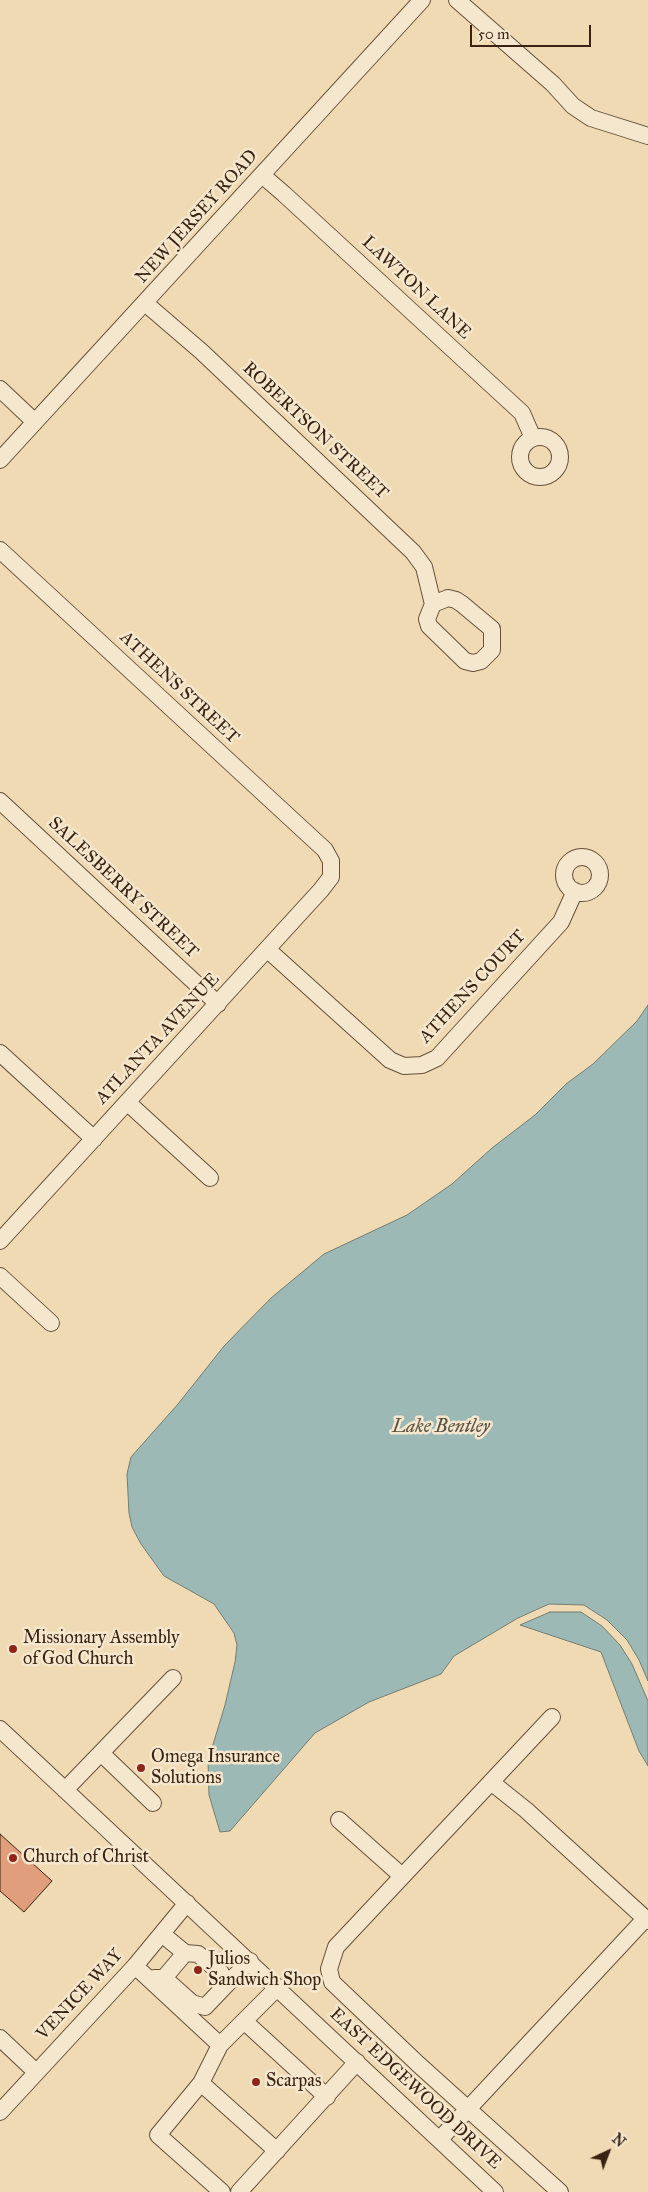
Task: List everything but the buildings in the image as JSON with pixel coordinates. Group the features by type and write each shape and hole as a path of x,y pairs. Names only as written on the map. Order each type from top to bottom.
{"street":[{"name":"NEW JERSEY ROAD","path":"0,460 422,0"},
{"path":"457,0 553,84 574,106 591,118 648,136"},
{"name":"LAWTON LANE","path":"262,175 522,413 533,438"},
{"name":"ROBERTSON STREET","path":"145,303 202,352 413,552 424,568 433,604"},
{"path":"0,389 35,422"},
{"name":"ATHENS STREET","path":"0,550 325,850 329,858"},
{"name":"SALESBERRY STREET","path":"0,801 218,1004"},
{"name":"ATLANTA AVENUE","path":"0,1241 321,890 331,877 329,858"},
{"name":"ATHENS COURT","path":"268,950 390,1060 404,1066 422,1065 437,1058 561,922 575,891"},
{"path":"0,1053 94,1139"},
{"path":"127,1102 210,1178"},
{"path":"0,1276 51,1324"},
{"path":"66,1790 173,1678"},
{"path":"552,1717 336,1947 329,1969 332,1982 418,2064 560,2192"},
{"name":"EAST EDGEWOOD DRIVE","path":"0,1729 440,2139 490,2190"},
{"path":"100,1753 153,1803"},
{"path":"440,2139 647,1920 526,1810 491,1782"},
{"path":"339,1820 402,1876"},
{"name":"VENICE WAY","path":"0,2112 135,1966 188,1903"},
{"path":"162,1934 186,1953 198,1954 221,1973 227,1984"},
{"path":"156,1978 186,1953"},
{"path":"135,1966 192,2003 205,2007 250,1961"},
{"path":"156,1978 220,2045"},
{"path":"222,2192 158,2135 201,2083 220,2045 278,1988"},
{"path":"244,2021 327,2097"},
{"path":"0,2038 36,2072"},
{"path":"239,2192 357,2062"},
{"path":"201,2083 277,2151"}],"water":[{"name":"Lake Bentley","path":"648,1005 648,1681 639,1660 627,1640 607,1620 584,1605 549,1604 518,1618 454,1656 441,1674 369,1702 315,1733 230,1831 220,1832 209,1795 208,1761 225,1705 237,1645 234,1633 214,1604 164,1576 141,1544 132,1527 129,1513 127,1474 131,1457 178,1404 224,1346 271,1298 324,1254 407,1215 452,1184 492,1148 535,1115 566,1084 593,1064 637,1021"},
{"path":"550,1612 581,1612 602,1626 620,1645 632,1664 648,1701 648,1766 639,1751 601,1652 520,1625"}],"place":[{"name":"Missionary Assembly of God Church","path":"13,1649"},
{"name":"Omega Insurance Solutions","path":"141,1768"},
{"name":"Church of Christ","path":"13,1858"},
{"name":"Julios Sandwich Shop","path":"198,1970"},
{"name":"Scarpas","path":"256,2082"}]}
